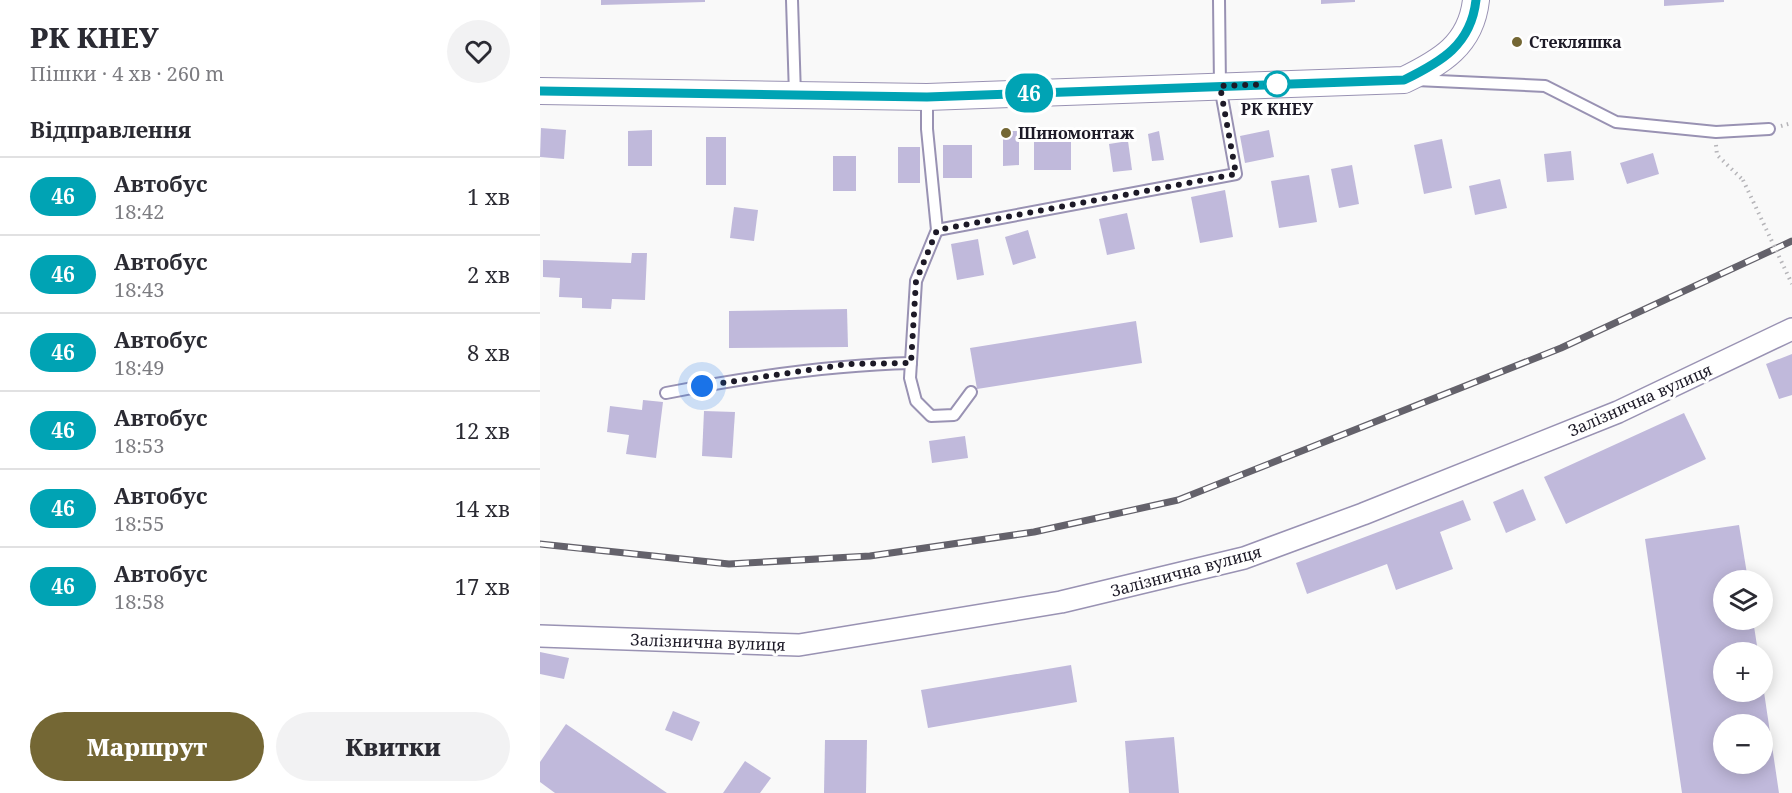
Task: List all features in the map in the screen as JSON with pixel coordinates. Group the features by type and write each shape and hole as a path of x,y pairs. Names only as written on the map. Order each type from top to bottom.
{"street":[{"path":"540,91 927,97 1404,80 1437,64 1459,44 1474,19 1476,0"},
{"name":"Залізнична вулиця","path":"540,636 799,645 1061,602 1244,558 1363,514 1618,412 1792,329"}],"lane":[{"path":"792,0 795,95"},
{"path":"937,230 1236,174 1220,86 1219,0"},
{"path":"1404,80 1545,86 1616,122 1716,132 1769,129"},
{"path":"927,97 927,129 937,230 916,281 910,378 915,401 931,416 954,415 971,392"},
{"path":"666,393 737,379 848,364 911,363"}],"path":[{"path":"1716,132 1717,155 1743,180 1792,284"}],"building":[{"path":"601,0 705,0 705,2 601,5"},
{"path":"1321,0 1355,0 1355,2 1321,4"},
{"path":"1664,0 1724,0 1724,2 1664,6"},
{"path":"541,128 566,130 564,159 540,157"},
{"path":"652,130 652,166 628,166 628,131"},
{"path":"1269,130 1274,157 1245,163 1240,136"},
{"path":"1003,131 1019,131 1019,165 1003,166"},
{"path":"1159,131 1164,160 1152,161 1148,134"},
{"path":"706,137 726,137 726,185 706,185"},
{"path":"1442,139 1452,188 1424,194 1414,145"},
{"path":"1128,141 1132,170 1113,172 1109,144"},
{"path":"1034,142 1071,142 1071,170 1034,170"},
{"path":"943,145 972,145 972,178 943,178"},
{"path":"898,147 920,147 920,183 898,183"},
{"path":"1571,151 1574,180 1547,182 1544,154"},
{"path":"1653,153 1659,174 1627,184 1620,163"},
{"path":"833,156 856,156 856,191 833,191"},
{"path":"1352,165 1359,204 1339,208 1331,169"},
{"path":"1309,175 1317,222 1279,228 1271,181"},
{"path":"1500,179 1507,208 1475,215 1469,186"},
{"path":"1225,190 1233,237 1200,243 1191,197"},
{"path":"734,207 758,210 754,241 730,238"},
{"path":"1127,213 1135,249 1107,255 1099,219"},
{"path":"1028,230 1036,258 1013,265 1005,237"},
{"path":"978,239 984,275 957,280 951,244"},
{"path":"632,253 647,253 645,300 612,299 611,309 582,308 582,298 559,297 560,278 543,277 543,260 631,263"},
{"path":"847,309 848,347 729,348 729,311"},
{"path":"1136,321 1142,363 977,389 970,348"},
{"path":"1792,354 1792,395 1779,399 1766,364"},
{"path":"643,400 663,402 656,458 626,454 629,435 607,432 610,406 642,410"},
{"path":"704,411 735,412 732,458 702,456"},
{"path":"1684,413 1706,459 1566,524 1544,477"},
{"path":"965,436 968,458 932,463 929,441"},
{"path":"1523,489 1536,520 1506,533 1493,502"},
{"path":"1463,500 1471,520 1440,532 1453,569 1396,590 1387,564 1307,594 1296,563"},
{"path":"1739,525 1746,570 1713,570 1713,630 1755,630 1756,642 1713,642 1713,702 1765,702 1767,714 1713,714 1713,774 1773,774 1773,753 1779,793 1682,793 1645,539"},
{"path":"540,652 569,658 564,679 540,674"},
{"path":"1071,665 1077,702 928,728 921,690"},
{"path":"673,711 700,722 692,741 665,730"},
{"path":"566,724 667,793 555,793 540,782 540,762"},
{"path":"1174,737 1179,793 1129,793 1125,741"},
{"path":"825,740 867,740 866,793 824,793"},
{"path":"745,761 771,778 760,793 723,793"}],"railway":[{"path":"540,544 729,564 870,556 1034,532 1178,500 1561,348 1792,241"}],"bus line":[{"name":"46","path":"540,91 927,97 1404,80 1437,64 1459,44 1474,19 1476,0"}],"place":[{"name":"Стекляшка","path":"1517,42"},
{"name":"РК КНЕУ","path":"1277,84"},
{"name":"Шиномонтаж","path":"1006,133"}],"route":[{"path":"702,386 848,364 911,363 916,281 937,230 1236,174 1220,86 1277,84"}]}
